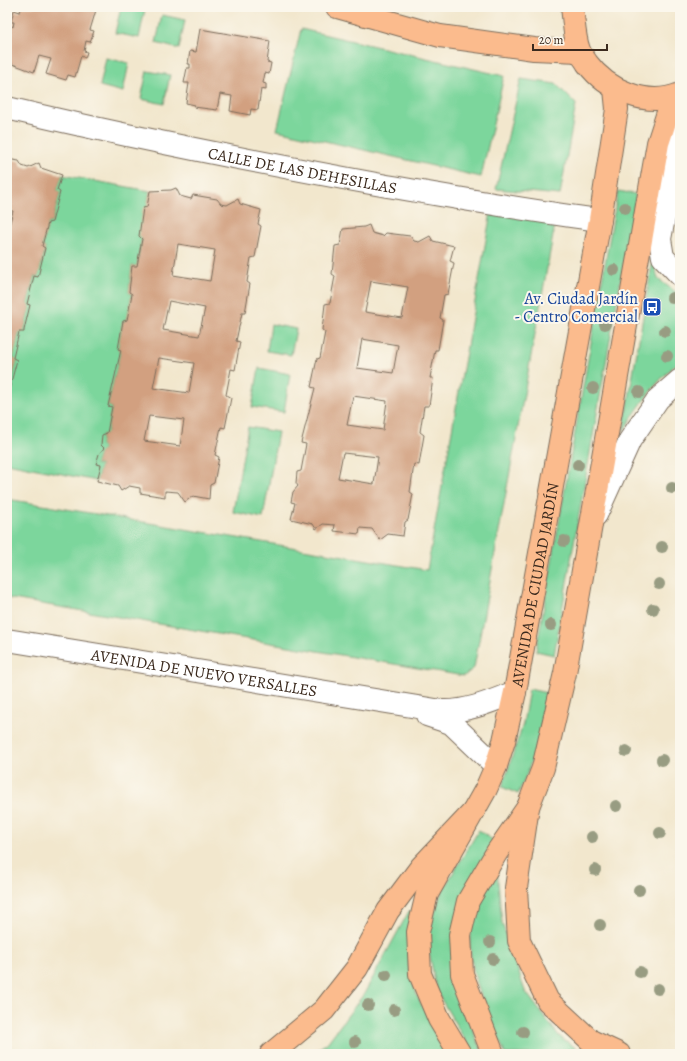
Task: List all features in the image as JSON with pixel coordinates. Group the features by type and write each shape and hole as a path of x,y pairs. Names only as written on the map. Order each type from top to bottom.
{"main road":[{"path":"337,7 440,36 534,49 579,51"},
{"path":"572,7 579,51 596,74 615,89 644,98 677,95 658,143 563,680 543,768 528,807 516,888 519,941 548,1001 591,1041 619,1054"},
{"name":"AVENIDA DE CIUDAD JARDÍN","path":"460,1054 439,1019 420,974 418,932 427,894 474,811 496,766 504,741 515,692 600,220 617,109 615,89"},
{"path":"493,1054 462,974 460,935 468,901 497,852 528,807"},
{"path":"271,1054 324,1010 356,968 388,911 421,867 474,811"}],"street":[{"name":"CALLE DE LAS DEHESILLAS","path":"7,108 125,136 311,172 488,204 600,220"},
{"path":"680,133 660,239 664,257 680,275"},
{"path":"589,531 630,440 658,399 680,380"},
{"name":"AVENIDA DE NUEVO VERSALLES","path":"7,640 402,705 454,711 481,705 515,692"},
{"name":"AVENIDA DE NUEVO VERSALLES","path":"402,705 451,723 496,766"}],"green space":[{"path":"121,7 145,9 139,38 115,33"},
{"path":"162,15 185,20 179,49 156,43"},
{"path":"301,29 504,76 481,177 277,130"},
{"path":"106,58 129,63 123,92 100,86"},
{"path":"147,71 170,75 164,104 141,99"},
{"path":"521,79 556,84 576,104 560,195 496,189"},
{"path":"62,175 150,191 137,266 132,266 129,292 132,295 127,320 123,321 118,349 121,350 108,406 112,407 107,433 102,435 101,445 104,448 99,454 96,464 101,465 97,481 7,463 7,389 9,390 17,361 13,358 19,332 24,330 30,305 27,304 34,276 38,277 45,248 42,246 48,223 52,222 60,192 57,190"},
{"path":"618,191 636,194 554,655 536,651"},
{"path":"491,212 556,219 474,668 464,676 7,598 7,499 427,570"},
{"path":"653,259 658,279 680,295 680,361 648,394 623,432"},
{"path":"271,324 296,329 291,355 267,351"},
{"path":"259,368 290,374 284,412 252,407"},
{"path":"248,427 278,432 263,518 233,512"},
{"path":"529,689 547,693 536,745 524,782 518,794 502,787 523,724"},
{"path":"479,830 494,841 451,961 457,991 483,1054 473,1054 437,992 429,952 432,919 442,891"},
{"path":"497,871 502,923 525,991 559,1036 584,1054 505,1054 476,981 470,943 471,924 476,904"},
{"path":"409,911 413,912 409,966 417,996 449,1054 310,1054 327,1043 364,994"}],"building":[{"path":"22,7 87,7 96,10 90,30 94,31 90,42 86,41 84,51 87,52 85,58 81,56 75,77 68,75 66,80 46,74 51,59 39,56 34,72 7,62 7,49 9,41 7,41 7,34 10,25 13,27 14,22 11,22 14,10 20,12"},
{"path":"200,29 270,41 267,62 271,63 269,74 265,73 263,83 266,84 266,90 261,89 258,110 251,109 250,115 230,111 232,96 220,94 217,110 194,107 195,105 186,103 189,83 184,83 187,68 190,68 190,64 188,64 190,51 196,52"},
{"path":"7,159 19,161 22,166 28,168 39,163 41,168 62,175 57,190 60,192 52,222 48,223 42,246 45,248 38,277 34,276 27,304 30,305 24,332 19,332 13,358 17,360 9,390 7,389 7,234 13,211 7,210"},
{"path":"176,188 180,196 191,199 193,195 217,199 221,204 227,205 238,199 240,204 261,210 258,224 261,226 255,257 251,258 247,282 250,284 245,313 242,313 236,341 240,342 235,370 231,369 226,395 231,398 225,428 221,427 215,455 219,457 214,483 210,485 209,499 193,496 185,502 178,492 165,491 165,497 140,493 140,488 129,486 121,491 118,486 97,481 101,465 96,464 99,454 104,448 101,445 102,435 107,433 112,407 108,406 121,350 118,349 123,321 127,320 132,294 129,292 132,266 137,266 142,239 139,236 143,208 147,207 150,191 171,190","holes":["178,244 215,250 210,281 173,275","169,301 205,308 199,336 163,330","159,358 194,363 189,393 153,388","149,416 184,420 180,446 144,441"]},
{"path":"369,225 372,233 383,236 386,233 410,236 414,241 419,242 430,236 433,241 454,246 450,261 454,263 448,294 444,295 440,318 443,320 438,350 435,350 430,378 433,378 429,406 424,406 420,432 424,435 419,465 414,464 410,492 413,494 408,520 405,522 403,536 388,534 380,540 372,529 360,528 359,534 334,531 335,525 323,524 316,529 313,524 291,519 295,503 291,502 293,492 298,486 296,483 297,472 301,471 306,444 301,443 315,388 311,387 317,359 320,358 325,332 322,330 325,304 330,303 335,276 332,274 335,246 340,245 343,229 364,227","holes":["371,281 408,287 402,318 365,312","362,339 398,345 393,373 357,368","353,396 387,401 383,430 347,425","343,453 378,457 374,484 338,478"]}],"place":[{"name":"Av. Ciudad Jardín - Centro Comercial","path":"652,307"}]}
